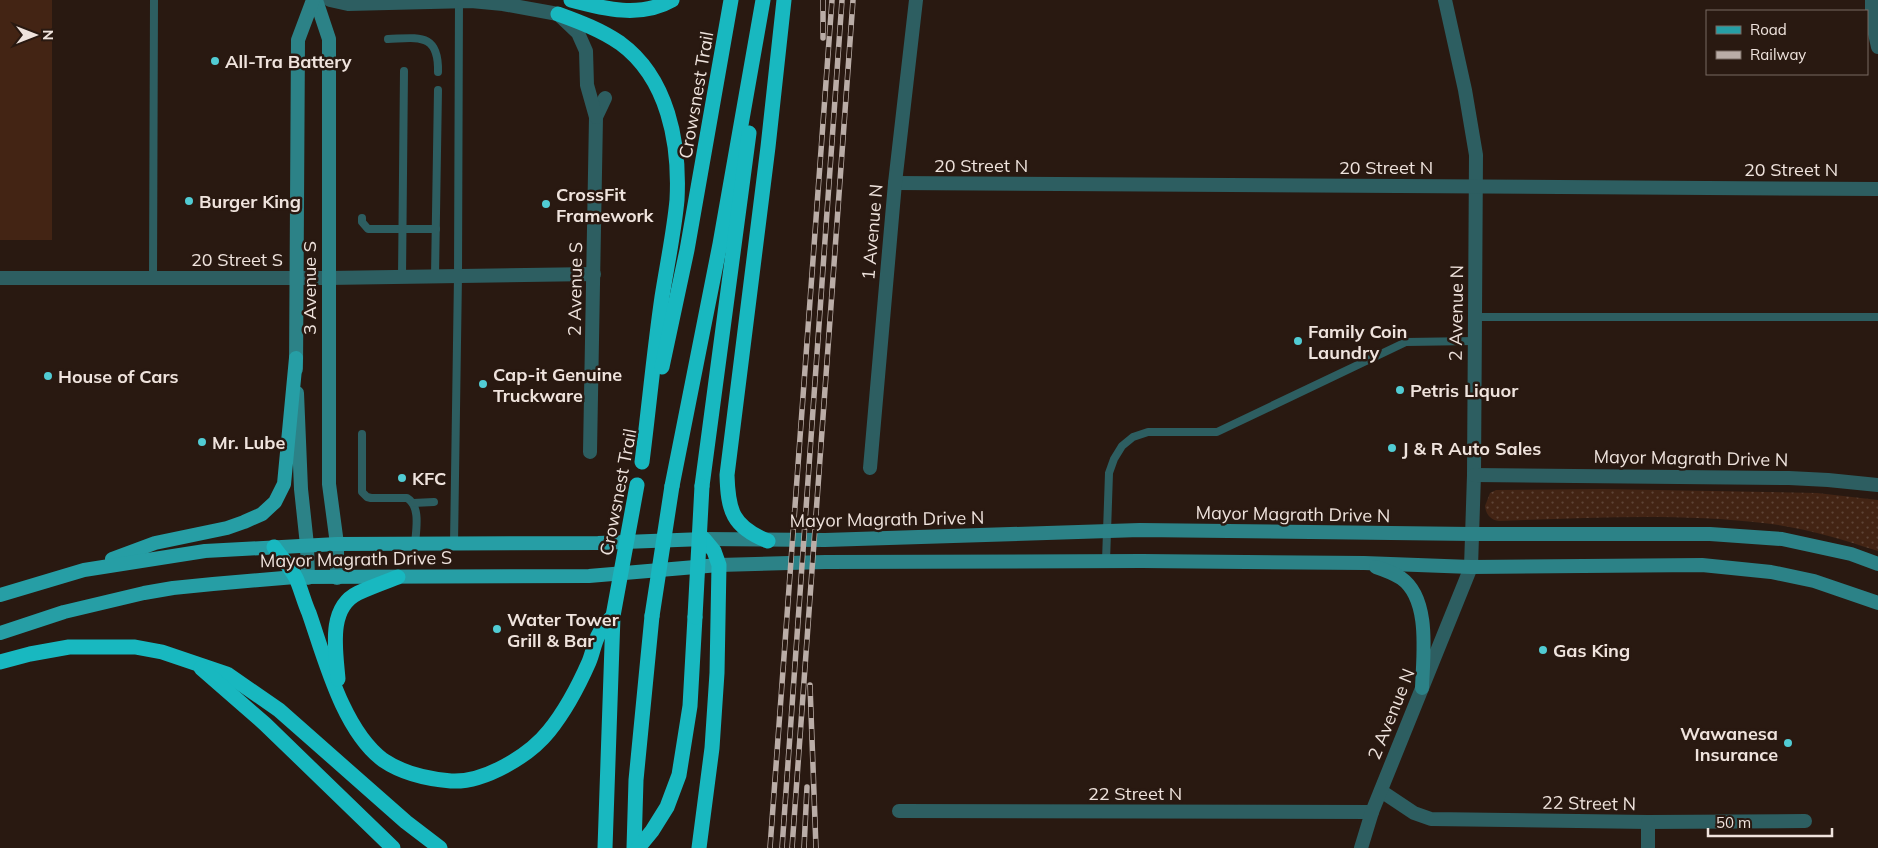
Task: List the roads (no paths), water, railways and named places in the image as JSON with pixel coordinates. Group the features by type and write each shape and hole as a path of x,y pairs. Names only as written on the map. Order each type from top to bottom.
{"highway":[{"path":"571,0 595,7 629,10 661,6 672,0"},
{"name":"Crowsnest Trail","path":"605,848 613,616 637,485 687,250 731,0"},
{"path":"636,848 636,780 652,616 672,486 720,244 763,0"},
{"path":"636,848 652,831 667,807 679,775 690,706 702,486 744,174 763,0"},
{"path":"768,541 746,531 737,520 729,502 727,475 768,147 784,0"},
{"path":"558,14 588,25 620,43 635,56 660,92 672,128 677,170 677,200 662,300 642,462"},
{"path":"699,848 713,730 717,673 719,566 714,551 704,539"},
{"path":"274,547 302,578 340,698 356,731 368,747 384,760 410,772 434,779 458,781 483,777 529,750 548,733 564,711 577,688 599,634 613,616"},
{"path":"340,698 335,638 338,618 346,603 356,594 398,577"},
{"path":"0,662 69,647 134,647 162,652 227,674 279,710 406,822 440,848"},
{"path":"194,662 265,724 393,848"}],"main road":[{"name":"3 Avenue S","path":"302,578 307,545 301,489 296,358 298,40 314,0"},
{"name":"3 Avenue S","path":"314,0 329,39 328,484 337,544 337,578"},
{"path":"84,570 155,543 227,528 262,514 275,502 284,484 296,358"},
{"name":"Mayor Magrath Drive N","path":"704,539 768,541 1107,532 1710,534 1746,535 1816,545 1851,554 1878,564"},
{"name":"Mayor Magrath Drive S","path":"0,595 84,570 205,550 337,544 598,543 704,539"},
{"path":"719,566 824,562 1106,561 1364,563 1471,567 1702,565 1771,572 1814,581 1878,603"},
{"path":"1364,563 1390,572 1402,579 1420,606 1424,645 1422,688"},
{"name":"Mayor Magrath Drive S","path":"0,633 64,612 144,593 174,588 302,578 589,576 719,566"}],"street":[{"path":"330,0 348,4 459,1 503,4 558,14 578,34 586,51 587,85 596,117"},
{"name":"1 Avenue N","path":"870,468 895,183 916,0"},
{"name":"2 Avenue N","path":"1362,848 1380,791 1471,567 1474,475 1476,154 1470,116 1445,0"},
{"path":"1872,0 1872,20 1878,47"},
{"name":"2 Avenue S","path":"590,452 596,117 605,98"},
{"name":"20 Street N","path":"895,183 1878,189"},
{"name":"20 Street S","path":"0,278 328,278 594,274"},
{"name":"Mayor Magrath Drive N","path":"1474,475 1779,478 1878,485"},
{"name":"22 Street N","path":"1380,791 1414,813 1431,819 1648,822 1805,821"},
{"name":"22 Street N","path":"899,811 1372,812"},
{"path":"1648,822 1648,848"}],"lane":[{"path":"154,0 154,278"},
{"path":"454,544 458,276 459,1"},
{"path":"388,39 422,38 430,42 435,46 438,72"},
{"path":"402,277 404,71"},
{"path":"435,276 438,90"},
{"path":"362,218 362,222 368,229 436,229"},
{"path":"1474,317 1878,317"},
{"path":"1106,561 1109,473 1114,459 1122,446 1133,437 1148,432 1217,432 1406,342 1474,341"},
{"path":"362,434 362,492 367,497 407,498 414,503 434,502"},
{"path":"414,503 416,513 415,544"}],"railway":[{"path":"823,0 823,38"},
{"path":"770,848 832,0"},
{"path":"782,848 842,0"},
{"path":"792,848 853,0"},
{"path":"810,685 816,848"},
{"path":"804,848 807,787"}],"place":[{"name":"All-Tra Battery","path":"215,61"},
{"name":"Burger King","path":"189,201"},
{"name":"CrossFit Framework","path":"546,204"},
{"name":"Family Coin Laundry","path":"1298,341"},
{"name":"House of Cars","path":"48,376"},
{"name":"Cap-it Genuine Truckware","path":"483,384"},
{"name":"Petris Liquor","path":"1400,390"},
{"name":"Mr. Lube","path":"202,442"},
{"name":"J & R Auto Sales","path":"1392,448"},
{"name":"KFC","path":"402,478"},
{"name":"Water Tower Grill & Bar","path":"497,629"},
{"name":"Gas King","path":"1543,650"},
{"name":"Wawanesa Insurance","path":"1788,743"}]}
